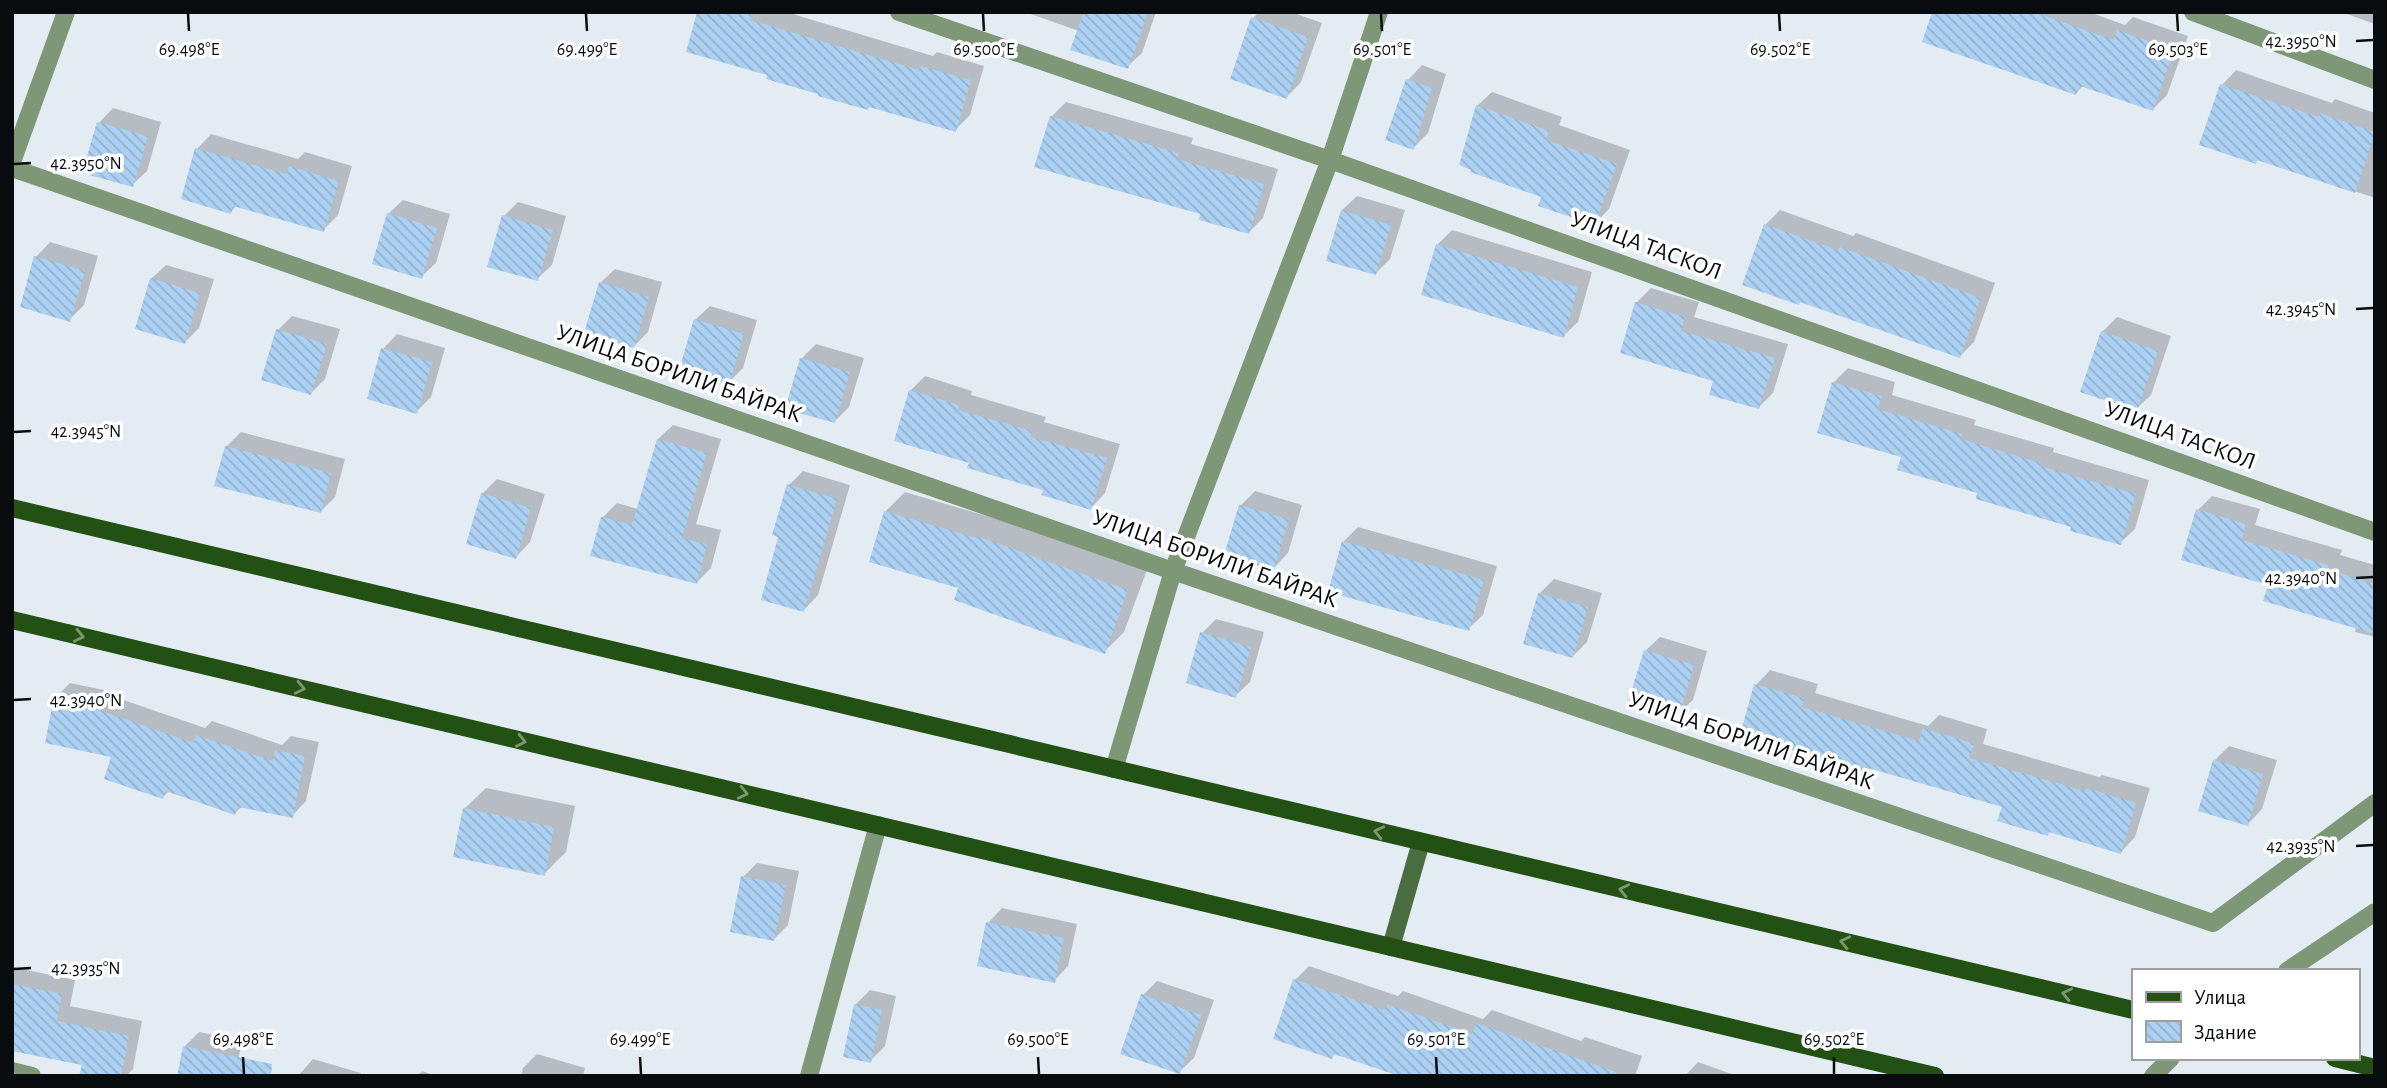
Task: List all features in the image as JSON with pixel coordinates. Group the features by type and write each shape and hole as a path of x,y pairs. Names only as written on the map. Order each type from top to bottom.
{"main road":[{"path":"12,508 2132,1010"},
{"path":"12,620 1935,1076"},
{"path":"1391,947 1421,842"},
{"path":"2343,1060 2375,1068"}],"street":[{"path":"12,162 66,12"},
{"name":"УЛИЦА ТАСКОЛ","path":"899,12 1330,160 2375,532"},
{"path":"1114,769 1173,571 1330,160 1379,12"},
{"path":"2193,12 2375,80"},
{"name":"УЛИЦА БОРИЛИ БАЙРАК","path":"12,168 1173,571 2214,923 2375,803"},
{"path":"809,1076 878,825"},
{"path":"2290,969 2375,912"},
{"path":"2153,1076 2169,1060"},
{"path":"12,1071 32,1076"}],"building":[{"path":"697,12 752,12 750,20 919,70 921,66 971,80 956,132 869,107 868,110 818,96 766,79 767,75 686,52"},
{"path":"1084,12 1148,12 1128,69 1070,50"},
{"path":"1932,12 2034,12 2114,40 2117,30 2174,50 2153,111 2080,86 2076,95 1922,42"},
{"path":"1251,17 1308,37 1287,99 1230,79"},
{"path":"1406,79 1432,88 1414,150 1385,140"},
{"path":"2220,84 2318,117 2319,113 2375,132 2355,193 2257,160 2256,164 2199,145"},
{"path":"1476,105 1549,131 1546,140 1617,164 1595,225 1538,206 1541,197 1470,172 1471,170 1459,165"},
{"path":"1050,116 1179,153 1177,159 1264,184 1249,234 1199,220 1200,214 1034,167"},
{"path":"97,122 148,136 133,187 82,173"},
{"path":"195,148 286,174 289,166 339,181 324,232 233,206 231,214 181,199"},
{"path":"1341,210 1391,225 1376,275 1326,261"},
{"path":"387,213 437,228 422,279 372,264"},
{"path":"502,215 553,230 538,281 487,267"},
{"path":"1764,224 1838,250 1840,247 1981,298 1960,358 1800,302 1799,305 1742,285"},
{"path":"1436,244 1578,287 1564,338 1421,295"},
{"path":"34,256 85,271 70,322 20,307"},
{"path":"150,278 200,293 185,344 135,329"},
{"path":"599,282 649,297 634,348 584,333"},
{"path":"1635,302 1685,317 1681,331 1775,358 1759,409 1709,395 1713,381 1620,353"},
{"path":"694,319 744,334 729,385 679,370"},
{"path":"276,329 327,344 311,395 261,380"},
{"path":"2101,331 2158,351 2137,411 2080,392"},
{"path":"381,348 432,362 417,414 367,399"},
{"path":"800,358 850,372 835,423 785,409"},
{"path":"1832,382 1882,396 1878,409 1962,434 1961,439 2041,463 2040,466 2136,494 2121,545 1976,499 1977,493 1897,470 1901,457 1817,433"},
{"path":"909,390 959,405 958,410 1032,431 1031,437 1107,458 1091,510 1041,495 1043,490 967,468 969,463 894,441"},
{"path":"657,439 707,453 682,538 707,544 697,584 590,556 601,517 632,525"},
{"path":"225,446 331,473 321,513 214,486"},
{"path":"787,484 837,499 804,612 761,600 778,537 772,535"},
{"path":"481,493 531,508 516,559 466,544"},
{"path":"1239,505 1289,519 1274,570 1224,555"},
{"path":"2196,509 2246,524 2242,540 2328,565 2327,569 2375,584 2375,634 2263,601 2268,585 2181,560"},
{"path":"884,511 977,536 1128,590 1105,654 954,600 958,588 869,562"},
{"path":"1342,541 1484,580 1469,631 1328,592"},
{"path":"1538,593 1588,607 1573,658 1523,644"},
{"path":"1200,632 1251,647 1236,698 1186,683"},
{"path":"1644,650 1694,665 1679,716 1628,702"},
{"path":"1754,684 1804,698 1802,707 1919,741 1923,728 1974,744 1969,758 2136,803 2121,854 2049,832 2048,836 1997,821 2002,807 1865,767 1861,780 1811,765 1813,756 1740,735"},
{"path":"54,697 91,704 90,707 194,743 196,735 273,761 275,750 305,756 293,818 238,807 235,815 166,791 163,799 104,779 111,757 45,743"},
{"path":"2213,760 2263,774 2248,826 2198,811"},
{"path":"463,808 554,827 545,876 453,857"},
{"path":"741,876 786,885 774,941 730,932"},
{"path":"986,922 1064,938 1055,983 977,966"},
{"path":"1293,979 1385,1010 1387,1004 1472,1034 1476,1023 1616,1072 1615,1076 1399,1076 1334,1054 1332,1059 1273,1039"},
{"path":"12,984 62,994 57,1021 129,1036 121,1076 79,1076 82,1065 12,1051"},
{"path":"1141,994 1201,1015 1180,1074 1120,1054"},
{"path":"854,1004 882,1010 871,1063 843,1057"},
{"path":"183,1046 272,1064 271,1076 177,1076"}]}
